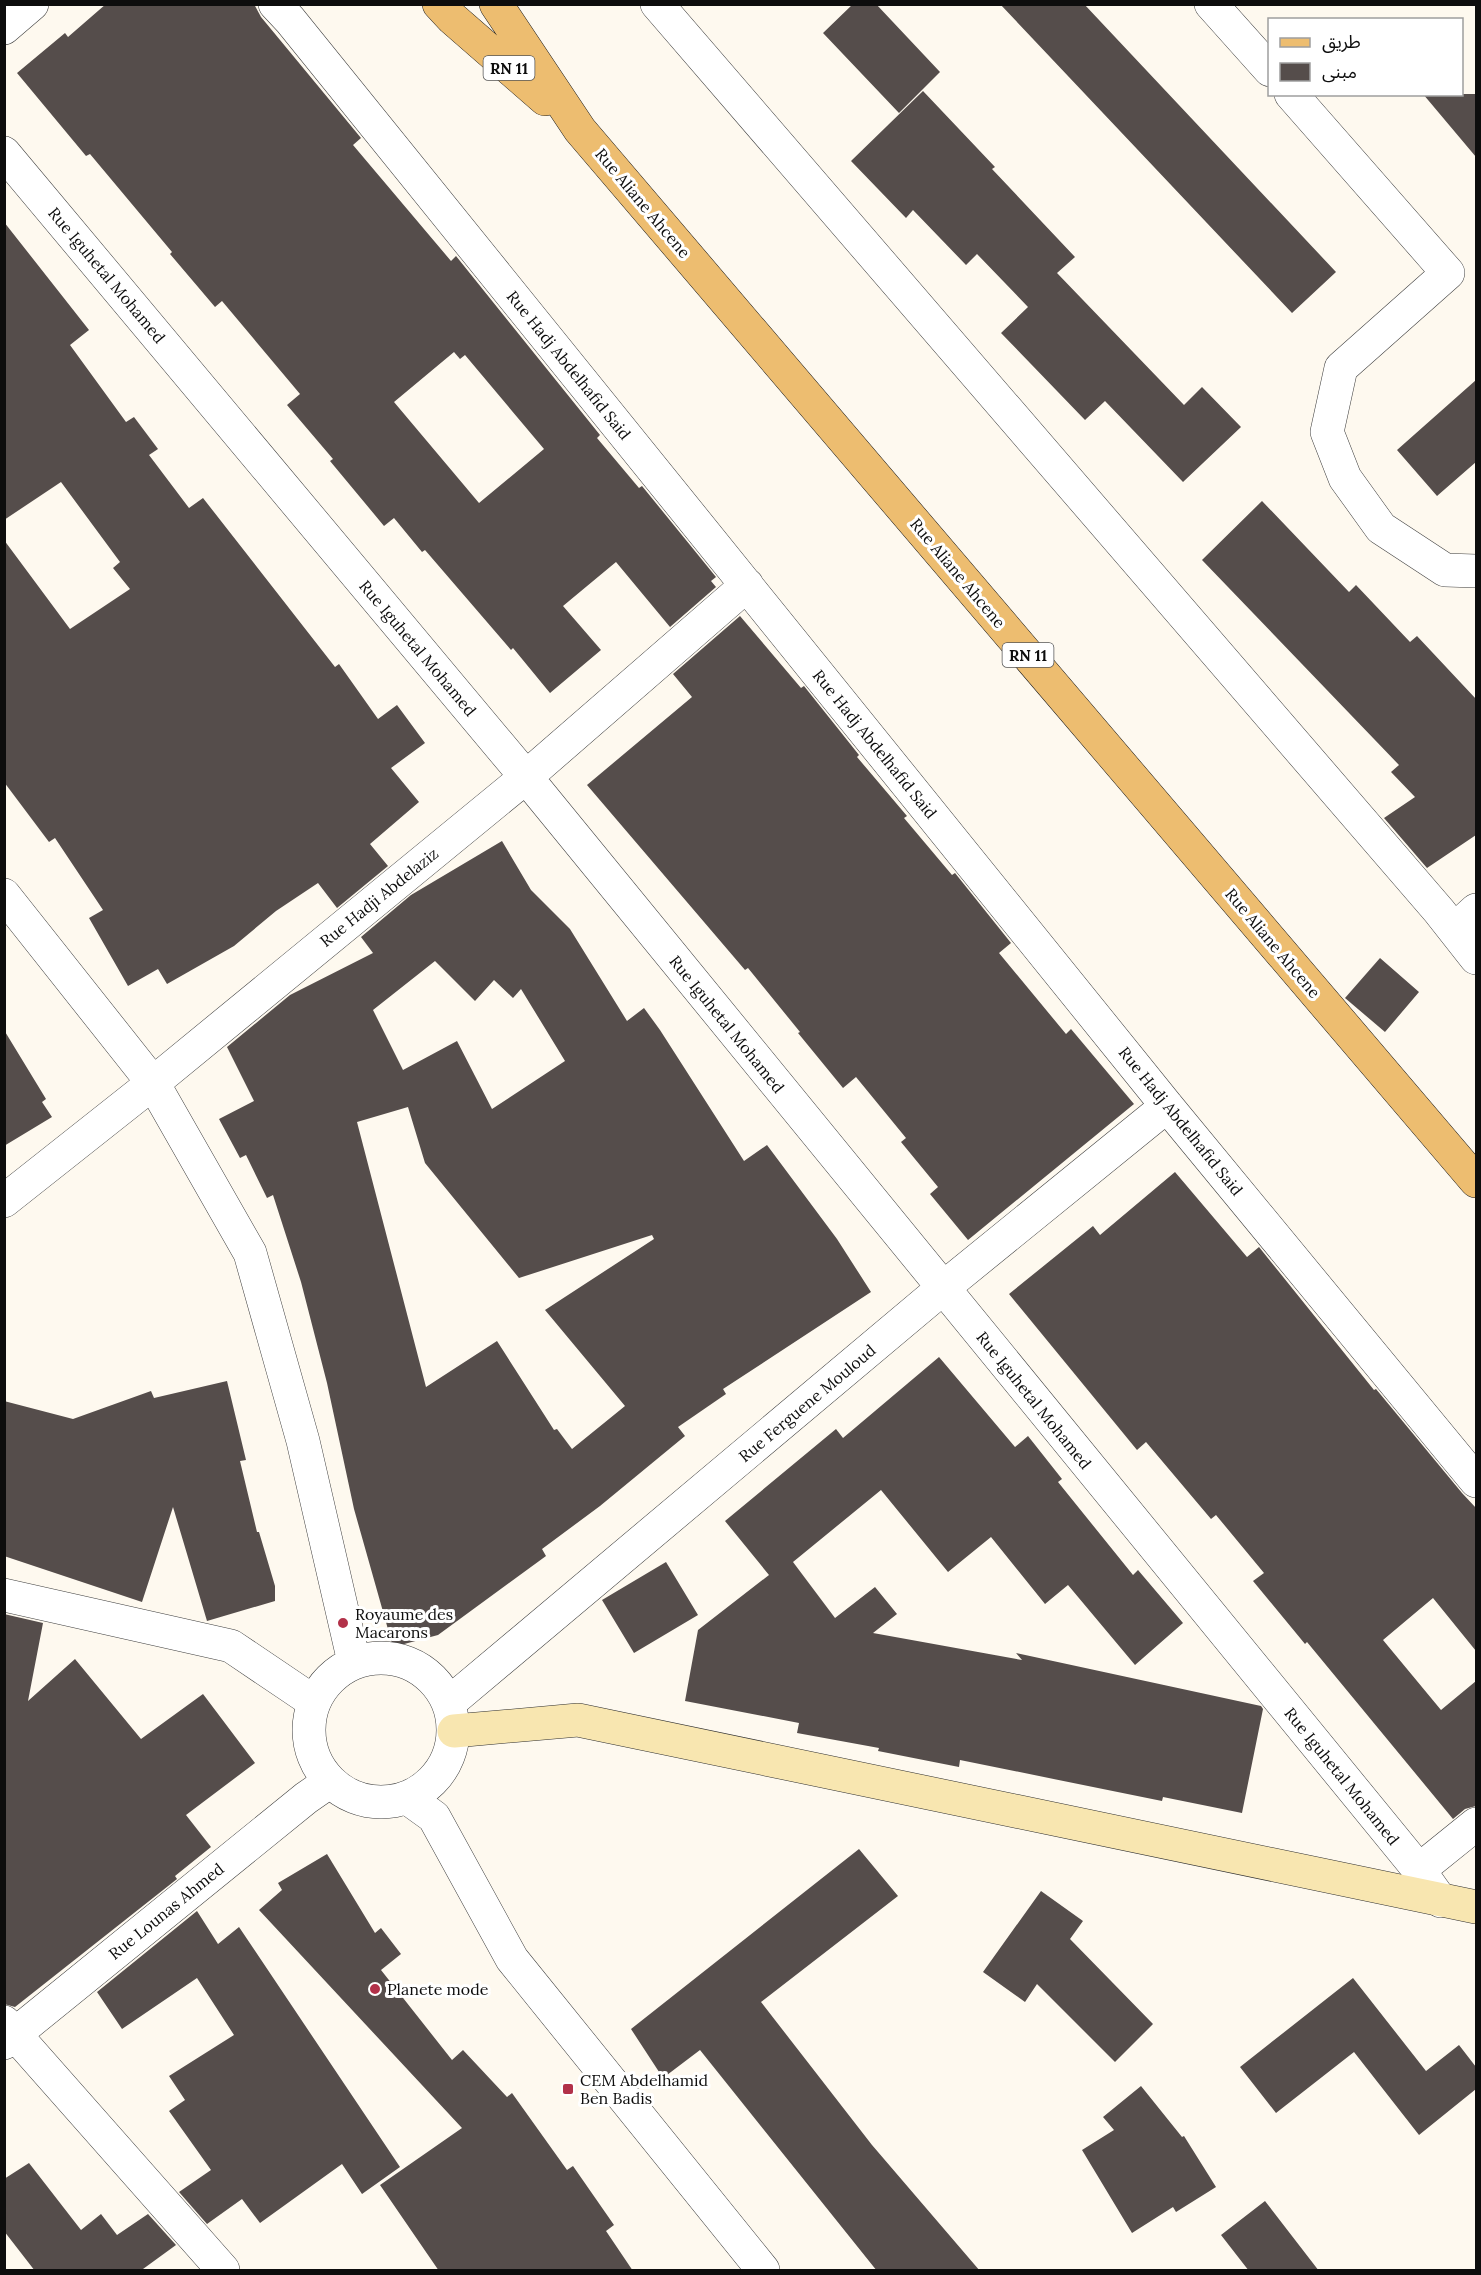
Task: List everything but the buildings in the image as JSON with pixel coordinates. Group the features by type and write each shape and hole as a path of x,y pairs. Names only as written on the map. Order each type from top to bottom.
{"main road":[{"name":"Rue Aliane Ahcene","path":"440,4 452,18 580,130"},
{"name":"Rue Aliane Ahcene","path":"496,4 580,130 1476,1181"},
{"path":"452,1717 578,1720 1476,1907"}],"street":[{"path":"4,28 32,4"},
{"name":"Rue Hadj Abdelhafid Said","path":"275,4 298,29 1167,1106 1476,1482"},
{"path":"657,4 1466,920 1476,958"},
{"path":"1211,4 1268,69"},
{"path":"1293,96 1448,273 1341,368 1327,432 1346,478 1381,528 1445,570 1476,571"},
{"name":"Rue Iguhetal Mohamed","path":"4,153 526,777 1419,1870 1441,1901"},
{"name":"Rue Hadji Abdelaziz","path":"4,1202 526,777 747,585"},
{"path":"4,895 153,1083 250,1253 303,1441 354,1662"},
{"name":"Rue Ferguene Mouloud","path":"452,1717 943,1288 1167,1106"},
{"path":"4,1595 231,1646 314,1702"},
{"path":"382,1657 409,1663 434,1679 452,1717 449,1759 433,1783 409,1799 381,1804 353,1798 329,1782 313,1758 308,1730 314,1702 330,1678 354,1662 382,1657"},
{"name":"Rue Lounas Ahmed","path":"8,2033 306,1797 329,1782"},
{"path":"409,1799 434,1817 512,1959 763,2271"},
{"path":"1419,1870 1476,1824"},
{"path":"8,2033 223,2271"}],"place":[{"name":"Royaume des Macarons","path":"343,1623"},
{"name":"Planete mode","path":"375,1989"},
{"name":"CEM Abdelhamid Ben Badis","path":"568,2089"}]}
